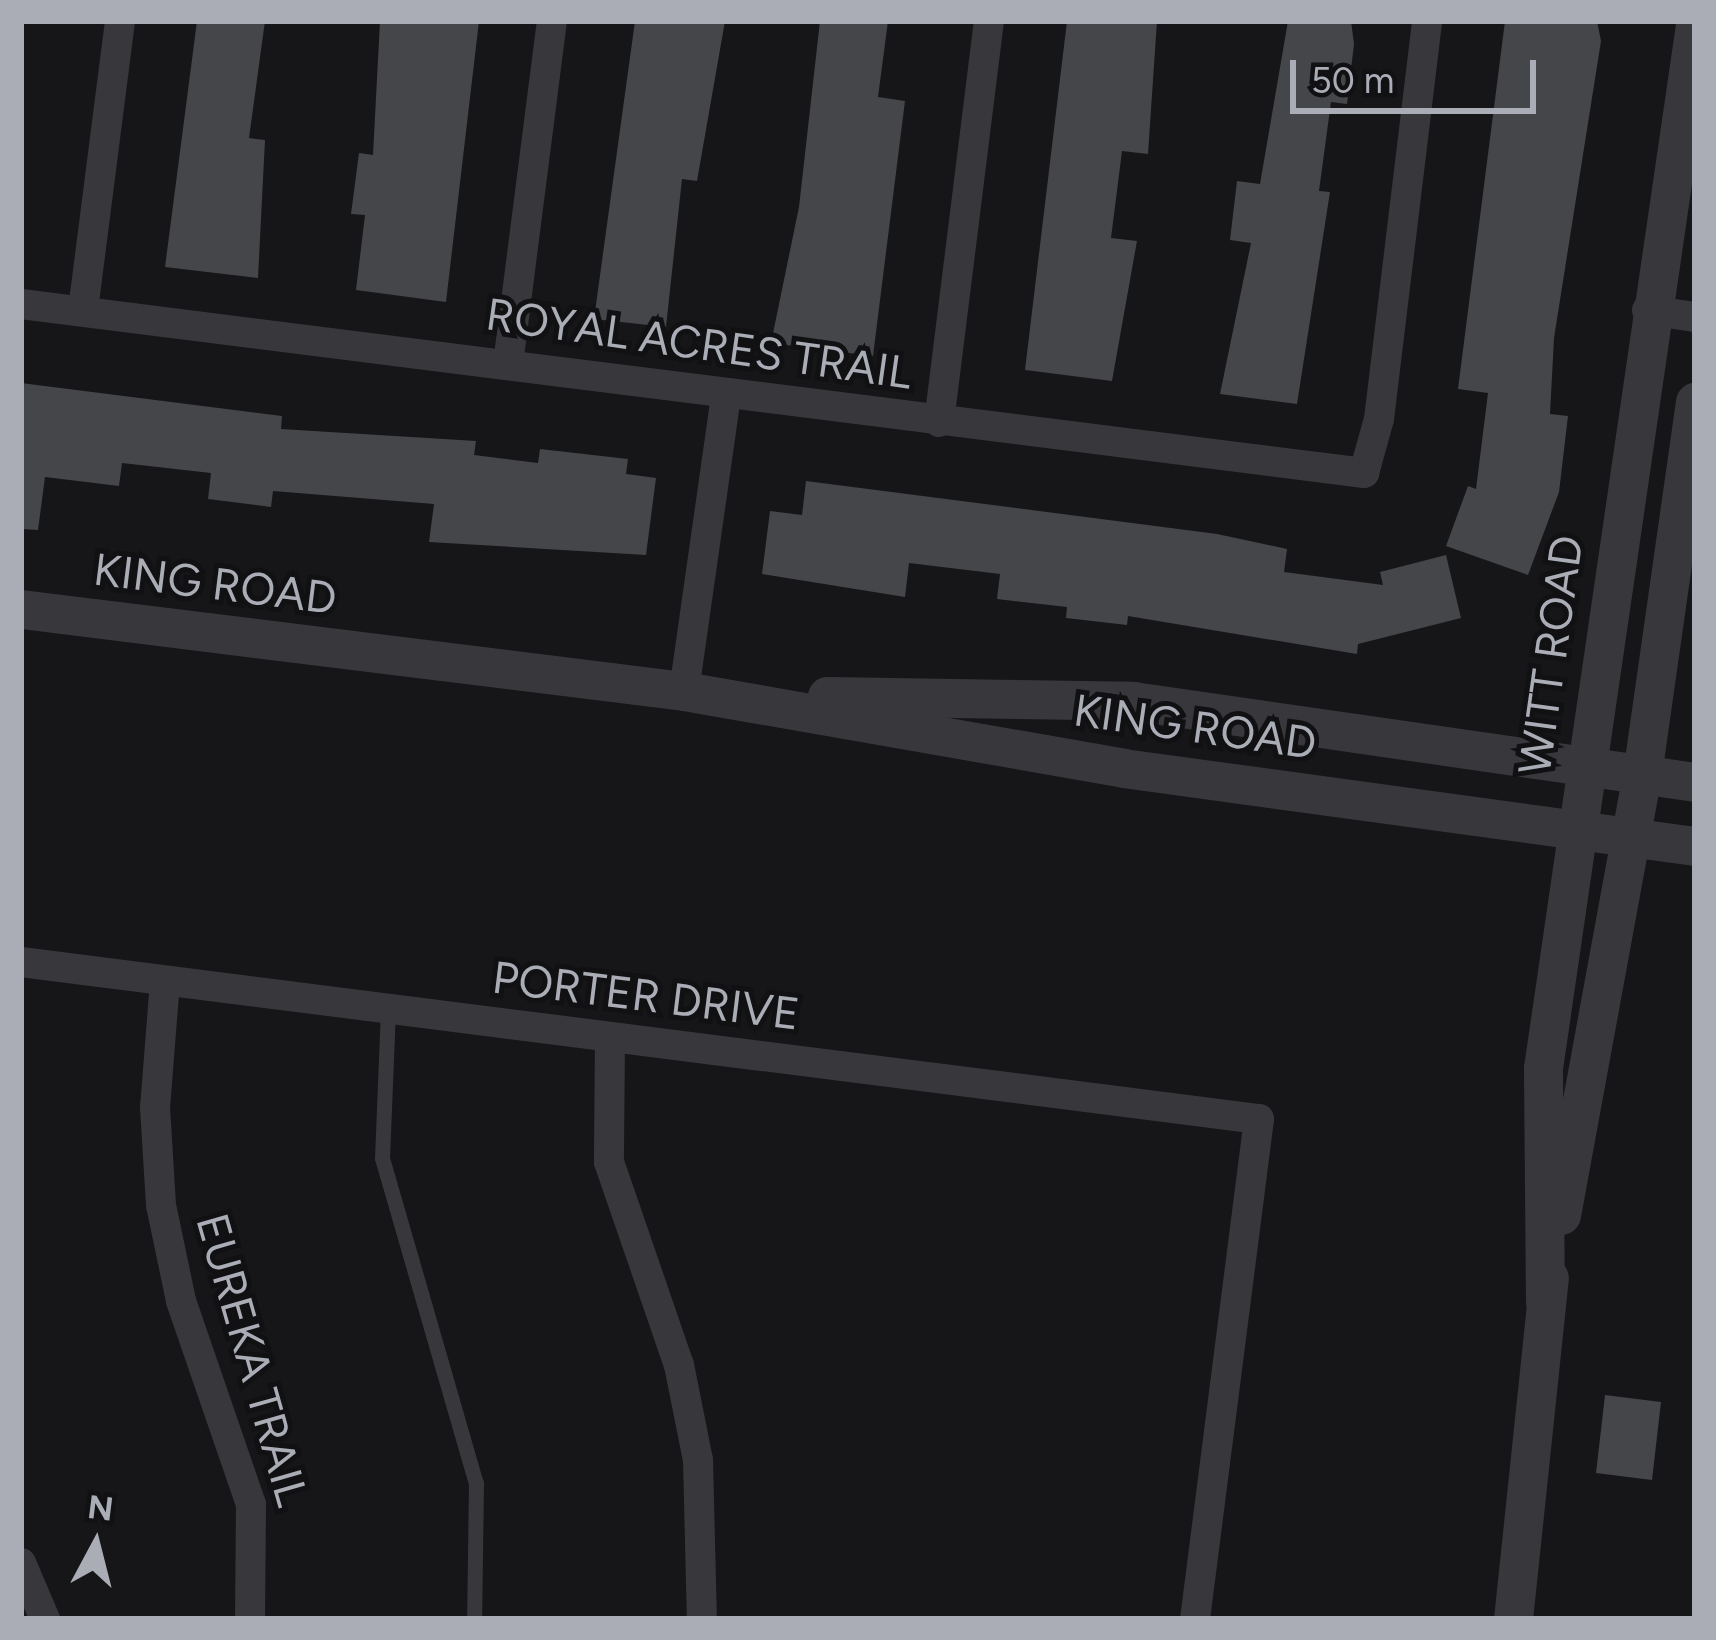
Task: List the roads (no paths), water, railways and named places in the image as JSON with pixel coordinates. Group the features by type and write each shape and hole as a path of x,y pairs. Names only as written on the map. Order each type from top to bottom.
{"street":[{"path":"83,310 120,21"},
{"path":"508,364 552,21"},
{"path":"939,422 989,21"},
{"name":"ROYAL ACRES TRAIL","path":"21,304 1364,473 1379,419 1426,21"},
{"name":"WITT ROAD","path":"1545,1302 1543,1068 1647,310 1695,25"},
{"path":"1647,310 1695,317"},
{"path":"684,691 726,396"},
{"name":"WITT ROAD","path":"1513,1619 1545,1302 1642,774 1695,403"},
{"name":"KING ROAD","path":"21,609 684,691 1123,768 1695,847"},
{"name":"KING ROAD","path":"684,691 1133,701 1695,782"},
{"name":"PORTER DRIVE","path":"21,962 1259,1119 1196,1619"},
{"name":"EUREKA TRAIL","path":"164,981 155,1107 161,1205 181,1301 251,1504 250,1619"},
{"path":"610,1037 609,1162 680,1366 698,1460 702,1619"},
{"path":"21,1563 45,1619"}],"lane":[{"path":"388,1009 382,1158 476,1483 474,1619"}]}
